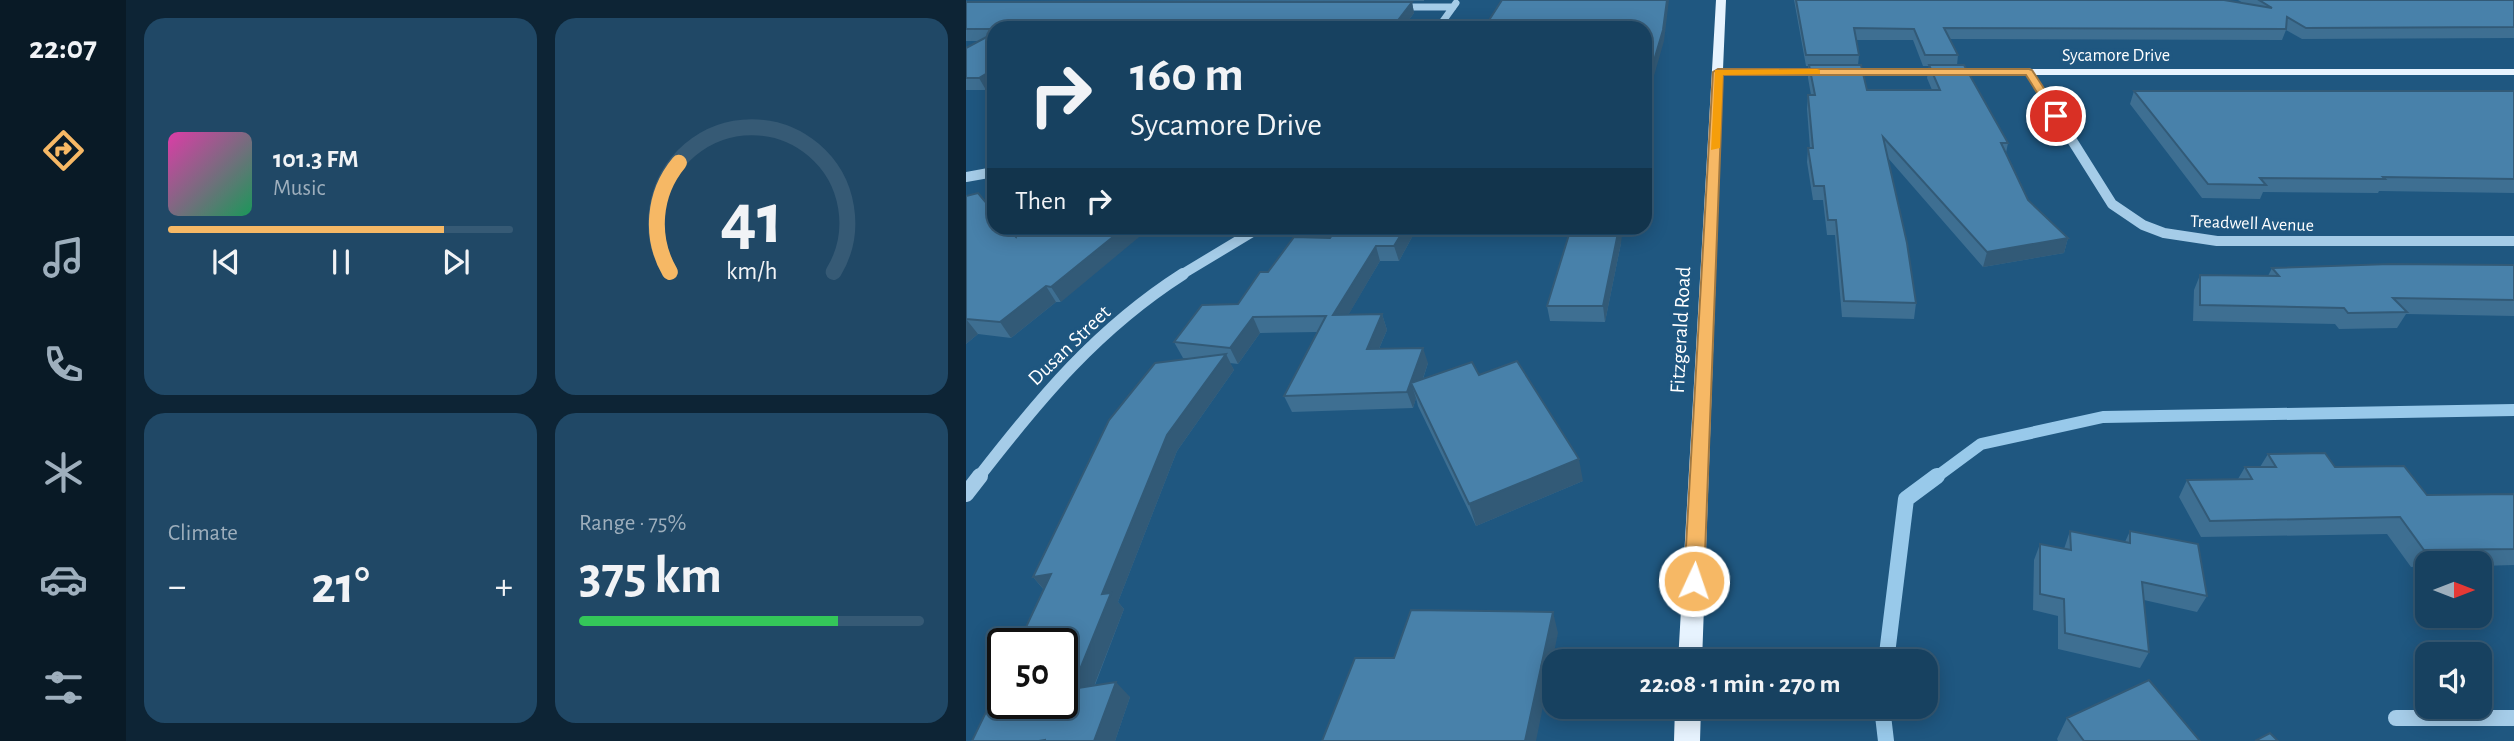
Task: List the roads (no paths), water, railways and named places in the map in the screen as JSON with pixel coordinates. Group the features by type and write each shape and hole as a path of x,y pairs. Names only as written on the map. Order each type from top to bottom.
{"main road":[{"name":"Fitzgerald Road","path":"1691,649 1721,0"},
{"name":"Sycamore Drive","path":"1718,72 2514,72"},
{"path":"1687,741 1688,719"}],"street":[{"path":"1384,6 1456,3"},
{"path":"1443,21 1456,3"},
{"name":"Treadwell Avenue","path":"2029,72 2112,204 2143,225 2164,233 2217,241 2514,241"},
{"path":"966,177 987,173"},
{"name":"Dusan Street","path":"966,495 1034,406 1101,335 1175,278 1247,235"},
{"path":"2396,718 2514,718"}],"waterway":[{"path":"1935,478 1981,444 2103,417 2514,410"},
{"path":"1888,649 1906,499 1937,476"},
{"path":"1883,719 1886,741"}]}
